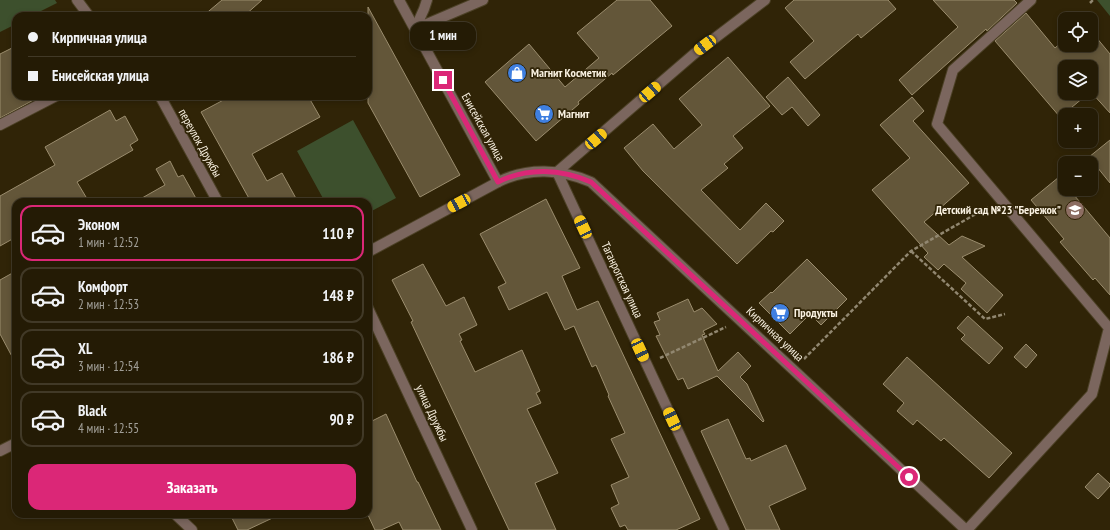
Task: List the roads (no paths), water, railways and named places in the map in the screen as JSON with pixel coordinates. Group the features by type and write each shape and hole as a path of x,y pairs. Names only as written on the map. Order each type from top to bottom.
{"street":[{"path":"77,0 86,12"},
{"name":"Енисейская улица","path":"399,0 498,182"},
{"path":"414,29 427,0"},
{"path":"414,29 483,0"},
{"path":"557,172 694,54 765,0"},
{"path":"967,530 1092,394 1109,328 937,124 952,70 1031,0"},
{"path":"0,125 48,100"},
{"name":"переулок Дружбы","path":"162,100 216,198"},
{"name":"Кирпичная улица","path":"372,250 498,182 517,175 529,172 557,172 591,182 967,530"},
{"name":"Таганрогская улица","path":"557,172 724,530"},
{"name":"улица Дружбы","path":"372,317 472,530"},
{"path":"0,451 12,445"},
{"path":"179,518 192,530"}],"place":[{"name":"Магнит Косметик","path":"517,73"},
{"name":"Магнит","path":"544,114"},
{"name":"Детский сад №23 \"Бережок\"","path":"1075,210"},
{"name":"Продукты","path":"780,313"}]}
